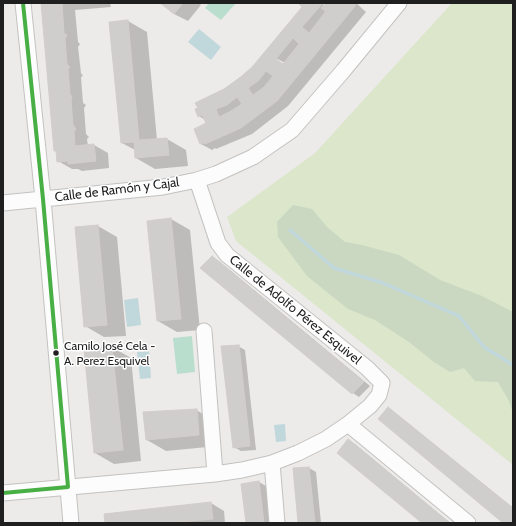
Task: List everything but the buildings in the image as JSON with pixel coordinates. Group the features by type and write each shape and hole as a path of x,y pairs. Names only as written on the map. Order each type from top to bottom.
{"street":[{"path":"23,3 43,199 71,523"},
{"name":"Calle de Ramón y Cajal","path":"3,203 163,187 197,180 216,174 253,157 292,130 399,3"},
{"name":"Calle de Adolfo Pérez Esquivel","path":"3,493 215,474 272,463 326,439 348,424 370,406 379,395 382,383 366,368 227,255 218,243 197,180"},
{"path":"204,331 215,474"},
{"path":"348,424 468,523"},
{"path":"272,463 277,523"}],"green space":[{"path":"209,3 236,3 221,20 205,8"},
{"path":"452,3 513,3 513,465 236,241 227,217 315,153"},
{"path":"293,205 312,209 327,227 345,242 399,255 440,280 482,296 513,312 513,413 509,401 498,382 475,381 464,368 450,372 434,362 409,342 375,320 348,309 307,276 278,237 277,222"},
{"path":"192,336 195,372 177,374 173,338"}],"water":[{"path":"199,29 221,47 211,60 188,42"},
{"path":"138,298 141,325 127,327 124,300"},
{"path":"149,351 151,378 140,379 137,352"},
{"path":"285,424 286,441 276,442 274,425"}],"waterway":[{"path":"290,230 334,268 383,283 459,316 484,347 513,365"}],"transit line":[{"path":"3,493 68,487 43,199 23,3"}],"place":[{"name":"Camilo José Cela - A. Perez Esquivel","path":"56,353"}]}
